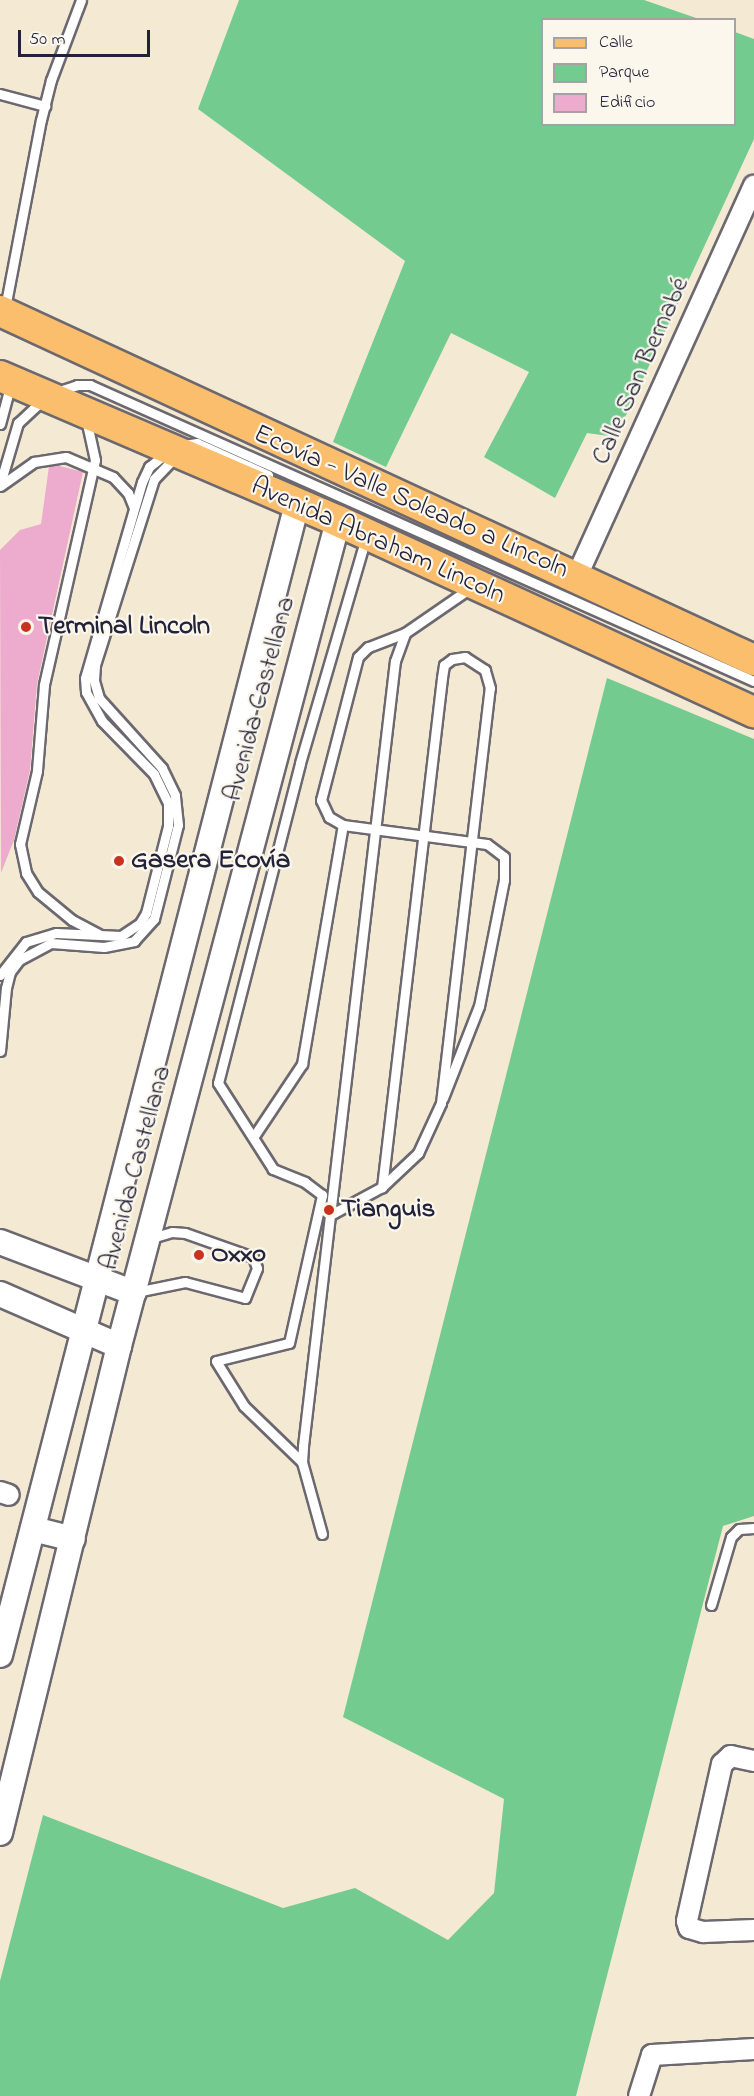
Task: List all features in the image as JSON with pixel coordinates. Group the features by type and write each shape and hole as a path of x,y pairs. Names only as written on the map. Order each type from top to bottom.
{"main road":[{"path":"1,318 32,326 387,524 576,578 754,660"},
{"name":"Avenida Abraham Lincoln","path":"6,378 338,521 387,524 476,584 754,712"}],"street":[{"name":"Calle San Bernabé","path":"576,578 754,186"},
{"name":"Avenida Castellana","path":"0,1655 297,504"},
{"name":"Avenida Castellana","path":"0,1833 119,1346 338,521"},
{"path":"0,1242 134,1293"},
{"path":"0,1294 119,1346"},
{"path":"33,1529 73,1539"},
{"path":"754,1761 731,1756 722,1764 687,1921 689,1928 702,1932 754,1930"},
{"path":"639,2096 652,2055 754,2049"}],"lane":[{"path":"1,318 45,106 81,0"},
{"path":"0,94 45,106"},
{"path":"0,424 6,378"},
{"name":"Ecovía - Valle Soleado a Lincoln","path":"47,397 64,387 90,385 387,524 754,681"},
{"path":"0,485 18,423 47,397"},
{"path":"84,412 91,435 94,466 44,685 37,771 20,843 26,873 38,892 72,921 122,944"},
{"path":"0,975 16,950 42,936 72,933 105,938 130,931 146,913 169,814 164,790 154,774 102,721 86,692 88,656 112,589 134,508 149,467 197,443 387,524 442,555"},
{"path":"0,1050 6,988 10,972 20,960 51,943 104,947 122,944 140,938 154,919 179,816 175,795 162,768 99,698 95,666 154,479 177,453"},
{"path":"0,485 34,462 66,457 94,466 113,477 128,493 134,508"},
{"path":"302,1462 244,1406 216,1361 290,1343 322,1195 305,1182 273,1169 218,1083 300,763 387,524"},
{"path":"332,1214 382,1186 418,1154 453,1078 479,1006 504,880 504,858 497,849 469,840 343,825 329,817 321,801 352,673 369,647 405,633 476,584"},
{"path":"322,1534 302,1462 395,661 405,633"},
{"path":"382,1186 444,665 452,659 465,657 485,670 490,688 469,840 441,1102"},
{"path":"254,1136 302,1064 343,825"},
{"path":"134,1293 185,1282 245,1298 257,1268 253,1257 184,1233 164,1233 148,1239"},
{"path":"711,1605 731,1537 740,1529 754,1527"}],"green space":[{"path":"239,0 644,0 696,18 541,18 541,126 736,126 736,32 754,39 754,139 616,437 587,433 555,498 484,457 529,372 451,333 386,467 333,442 405,261 198,109"},
{"path":"607,678 754,739 754,1516 723,1526 576,2096 0,2096 0,1981 43,1815 283,1908 355,1888 448,1940 494,1893 504,1799 343,1717"}],"building":[{"name":"Terminal Lincoln","path":"56,465 83,472 37,684 30,770 14,840 1,873 0,550 20,530 41,524 49,466"}],"place":[{"name":"Terminal Lincoln","path":"26,627"},
{"name":"Gasera Ecovía","path":"119,861"},
{"name":"Tianguis","path":"329,1210"},
{"name":"Oxxo","path":"199,1255"}]}
